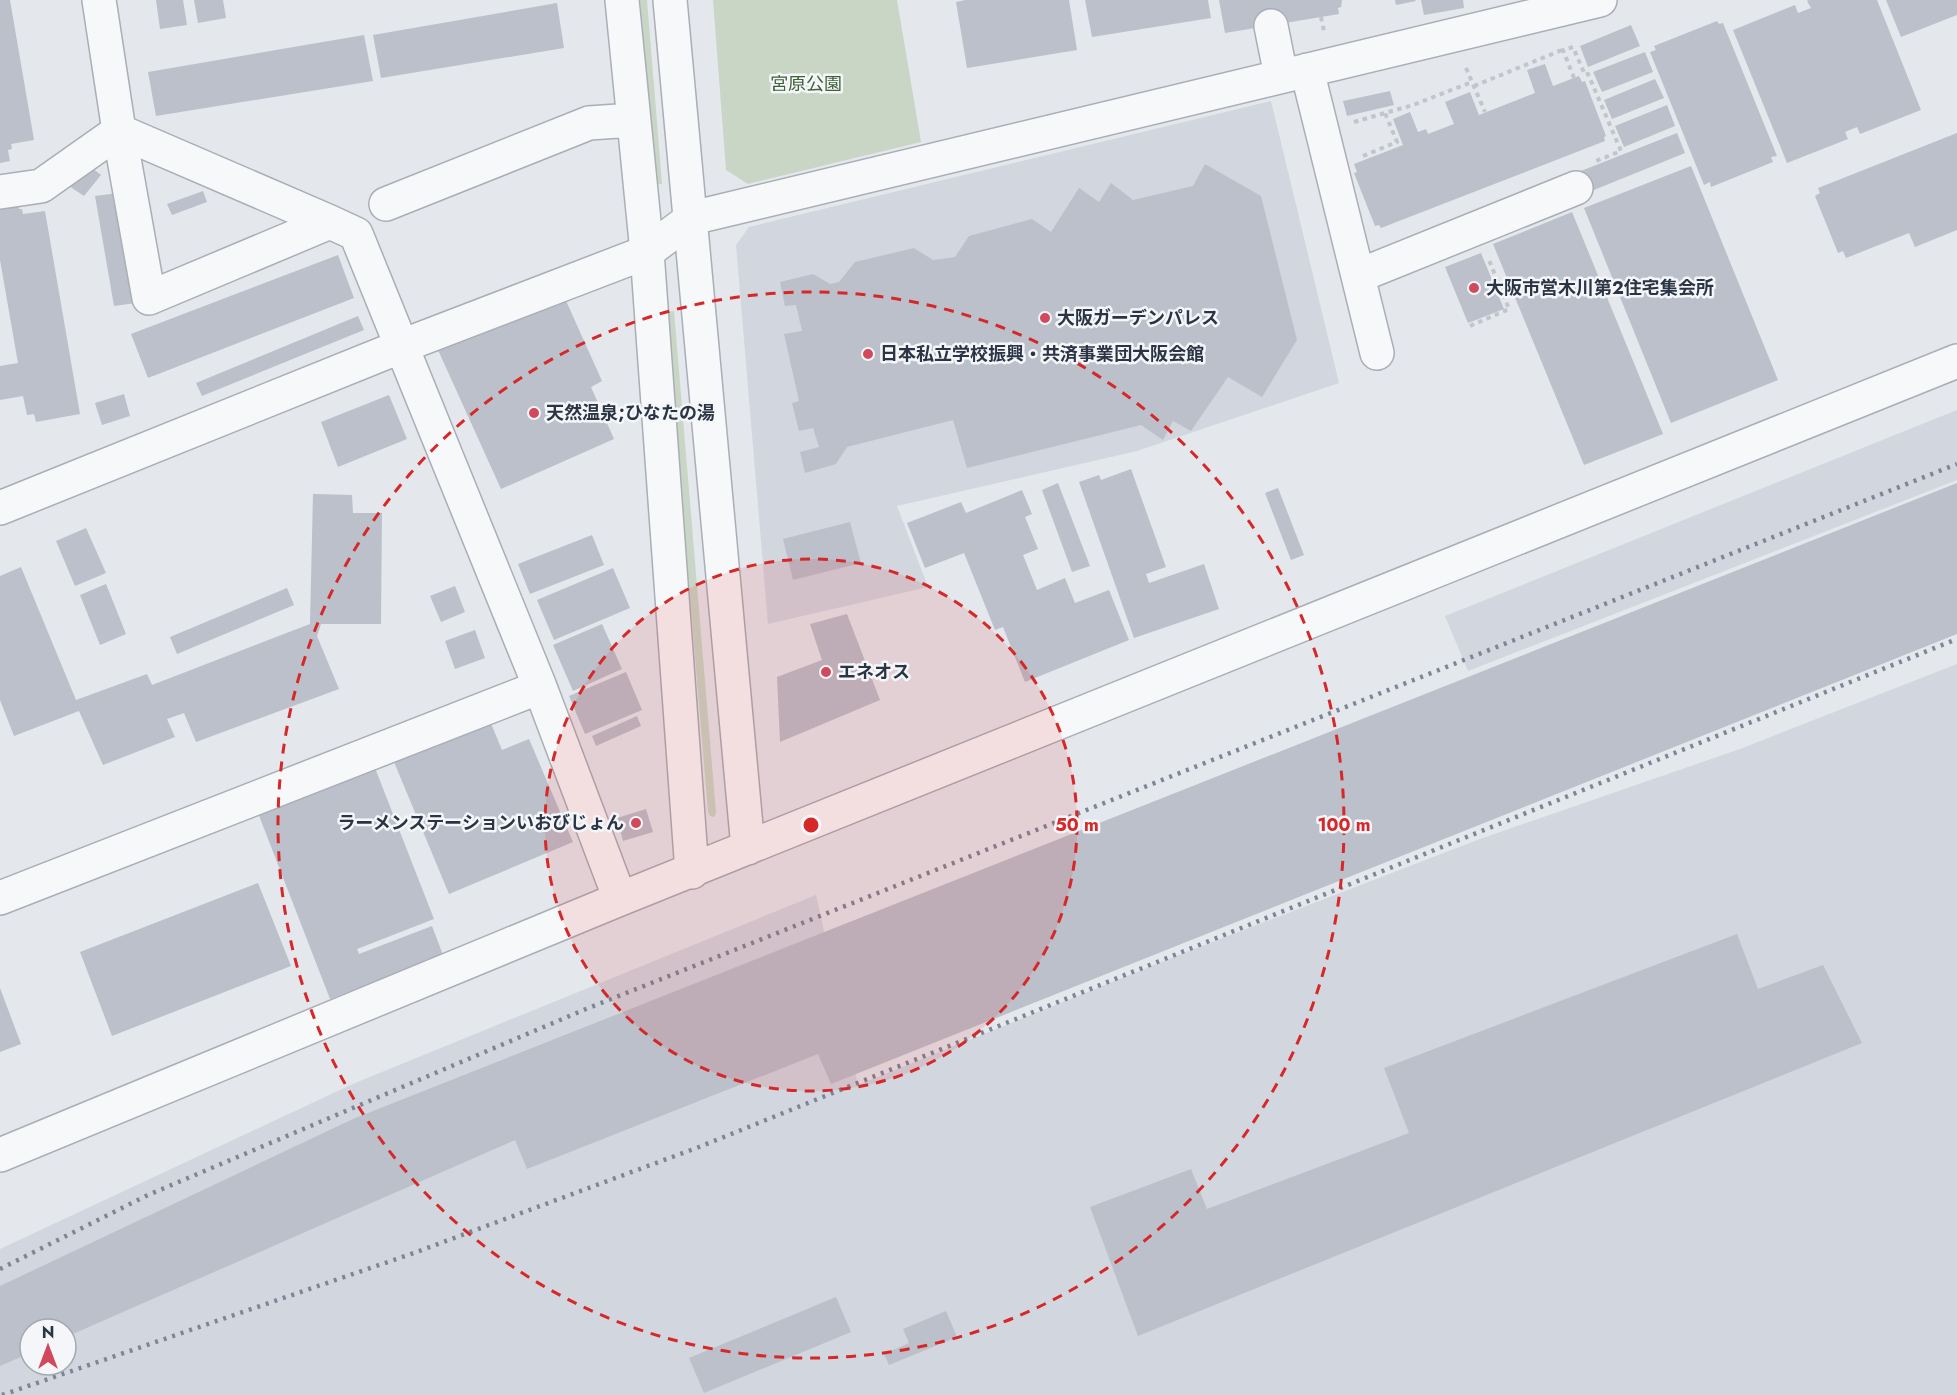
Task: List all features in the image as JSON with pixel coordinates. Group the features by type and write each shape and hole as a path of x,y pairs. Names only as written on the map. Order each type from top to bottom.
{"street":[{"path":"99,0 119,131 149,298 330,222"},
{"path":"622,0 647,252 692,872"},
{"path":"670,0 692,218 748,848"},
{"path":"0,508 402,346 647,252 692,218 1294,73 1505,11 1600,0"},
{"path":"1271,26 1322,131 1377,353"},
{"path":"386,204 589,123 633,120"},
{"path":"0,192 41,186 119,131"},
{"path":"119,131 356,234 540,687 621,899"},
{"path":"1358,276 1576,188"},
{"path":"0,1155 621,899 1957,361"},
{"path":"0,898 540,687"}],"path":[{"path":"1559,42 1574,78"},
{"path":"1322,131 1413,105 1573,47 1585,75 1588,74 1621,151 1576,169 1583,186 1576,188"},
{"path":"1463,61 1485,112"},
{"path":"1357,158 1397,142 1385,113"},
{"path":"1470,326 1509,309 1476,228"}],"shaded area":[{"path":"1271,101 1339,383 1137,451 897,506 928,587 768,624 736,245 749,227"},
{"path":"1957,410 1957,480 1468,671 1445,616"},
{"path":"1957,664 1957,1395 0,1395 0,1249 355,1083 816,895 858,1085 1184,953 1480,839 1740,749"}],"green space":[{"path":"640,0 647,0 662,184 656,184"},
{"name":"宮原公園","path":"713,0 897,0 921,142 748,184 726,170"},
{"path":"674,311 716,813 714,817 708,812 666,312"}],"building":[{"path":"0,0 10,0 34,140 11,144 12,149 8,150 10,161 0,163"},
{"path":"156,0 183,0 187,25 160,29"},
{"path":"194,0 223,0 226,18 198,23"},
{"path":"965,0 1069,0 1077,50 967,68 956,2"},
{"path":"1085,0 1208,0 1211,18 1092,37"},
{"path":"1219,0 1342,0 1341,7 1338,8 1339,14 1225,33"},
{"path":"1395,0 1415,0 1416,1 1396,5"},
{"path":"1421,0 1463,0 1464,8 1424,15"},
{"path":"1809,0 1877,0 1921,110 1860,134 1857,127 1845,132 1848,139 1787,163 1733,30 1795,5 1798,13 1811,8 1807,1"},
{"path":"1886,0 1957,0 1957,15 1901,37"},
{"path":"557,3 564,48 381,78 373,35"},
{"path":"1717,21 1719,24 1723,23 1777,156 1771,157 1773,162 1711,187 1710,182 1704,185 1650,52 1656,50 1654,46"},
{"path":"1631,25 1640,46 1588,67 1580,46"},
{"path":"364,35 373,81 156,116 148,72"},
{"path":"1645,52 1653,72 1602,92 1593,72"},
{"path":"1545,64 1553,86 1579,76 1582,82 1585,81 1606,136 1605,141 1381,228 1379,225 1375,226 1354,173 1357,172 1354,164 1403,145 1393,119 1410,112 1418,132 1426,129 1428,134 1454,124 1445,102 1470,92 1479,115 1535,93 1527,70"},
{"path":"1655,79 1664,98 1612,119 1604,100"},
{"path":"1390,91 1394,105 1347,116 1343,101"},
{"path":"1667,105 1675,126 1624,147 1615,126"},
{"path":"1677,133 1685,153 1589,192 1581,171"},
{"path":"1957,133 1957,230 1915,247 1909,233 1846,258 1843,251 1838,253 1815,196 1820,193 1818,188"},
{"path":"87,164 101,175 84,196 69,186"},
{"name":"大阪ガーデンパレス","path":"1205,164 1261,196 1297,340 1262,397 1228,377 1191,431 1173,421 1163,440 1141,425 967,468 953,420 847,447 836,464 805,473 800,452 819,447 813,428 799,431 792,403 799,401 784,334 802,331 796,305 785,306 780,282 813,274 830,284 839,282 855,262 914,248 933,260 955,257 969,236 1032,219 1051,232 1079,188 1099,202 1111,183 1133,200 1193,186"},
{"path":"1691,166 1778,380 1671,423 1584,208"},
{"path":"203,191 207,202 172,215 167,204"},
{"path":"118,193 136,303 114,306 95,196"},
{"path":"17,199 19,209 22,209 23,214 45,211 80,414 36,422 34,414 27,415 23,396 0,400 0,366 18,363 0,260 0,202"},
{"path":"1572,212 1663,434 1584,465 1493,244"},
{"name":"大阪市営木川第2住宅集会所","path":"1481,253 1504,309 1468,323 1445,267"},
{"path":"338,255 354,298 148,378 131,334"},
{"name":"天然温泉;ひなたの湯","path":"563,294 602,381 591,387 614,439 501,489 438,350"},
{"path":"358,316 364,330 202,396 196,383"},
{"path":"124,394 130,416 102,425 95,403"},
{"path":"389,395 407,439 338,467 321,422"},
{"path":"1131,469 1166,567 1146,574 1149,583 1204,564 1219,609 1134,638 1079,482 1099,475 1101,480"},
{"path":"1058,483 1090,566 1072,572 1042,490"},
{"path":"1957,483 1957,634 831,1084 818,1054 527,1169 515,1140 78,1332 78,1317 18,1317 18,1358 0,1366 0,1286 353,1119"},
{"path":"1278,488 1304,555 1291,560 1265,493"},
{"path":"1022,490 1032,514 1025,517 1038,549 1023,555 1037,590 1065,578 1075,603 1109,590 1129,640 1025,682 1003,627 995,630 964,553 925,568 907,523 961,502 966,513"},
{"path":"313,494 352,495 353,513 382,513 381,624 321,624 317,636 339,689 196,742 184,713 167,719 175,737 103,765 79,711 14,736 0,700 0,576 21,567 76,700 147,674 152,685 310,624"},
{"path":"850,522 861,563 793,580 783,539"},
{"path":"86,528 106,573 75,586 56,541"},
{"path":"592,535 604,565 530,594 518,564"},
{"path":"613,568 630,608 554,640 537,600"},
{"path":"106,584 126,634 100,645 80,595"},
{"path":"455,586 465,612 441,622 430,596"},
{"path":"287,588 294,605 177,654 170,637"},
{"path":"847,614 880,700 780,742 777,677 822,660 810,624"},
{"path":"602,624 622,669 573,691 553,645"},
{"path":"475,630 485,658 455,669 445,641"},
{"path":"626,672 642,710 585,734 569,696"},
{"path":"637,716 641,726 596,746 592,736"},
{"path":"490,721 502,750 529,739 573,842 449,894 394,762"},
{"path":"375,768 434,919 357,949 359,954 432,926 443,955 330,999 258,813"},
{"path":"646,809 653,832 623,841 617,818"},
{"path":"258,883 291,966 112,1036 80,952"},
{"path":"1737,934 1758,989 1823,965 1862,1043 1138,1336 1090,1207 1191,1169 1207,1209 1409,1133 1384,1068"},
{"path":"0,988 21,1044 0,1052"},
{"path":"836,1297 851,1332 704,1393 689,1358"},
{"path":"946,1311 957,1337 889,1365 884,1354 909,1343 903,1329"}],"railway":[{"path":"0,1269 148,1195 586,1009 1957,464"},
{"path":"2,1395 411,1254 699,1147 1957,639"}],"place":[{"name":"大阪市営木川第2住宅集会所","path":"1474,288"},
{"name":"大阪ガーデンパレス","path":"1045,318"},
{"name":"日本私立学校振興・共済事業団大阪会館","path":"868,354"},
{"name":"天然温泉;ひなたの湯","path":"534,413"},
{"name":"エネオス","path":"826,672"},
{"name":"ラーメンステーションいおびじょん","path":"636,823"}]}
